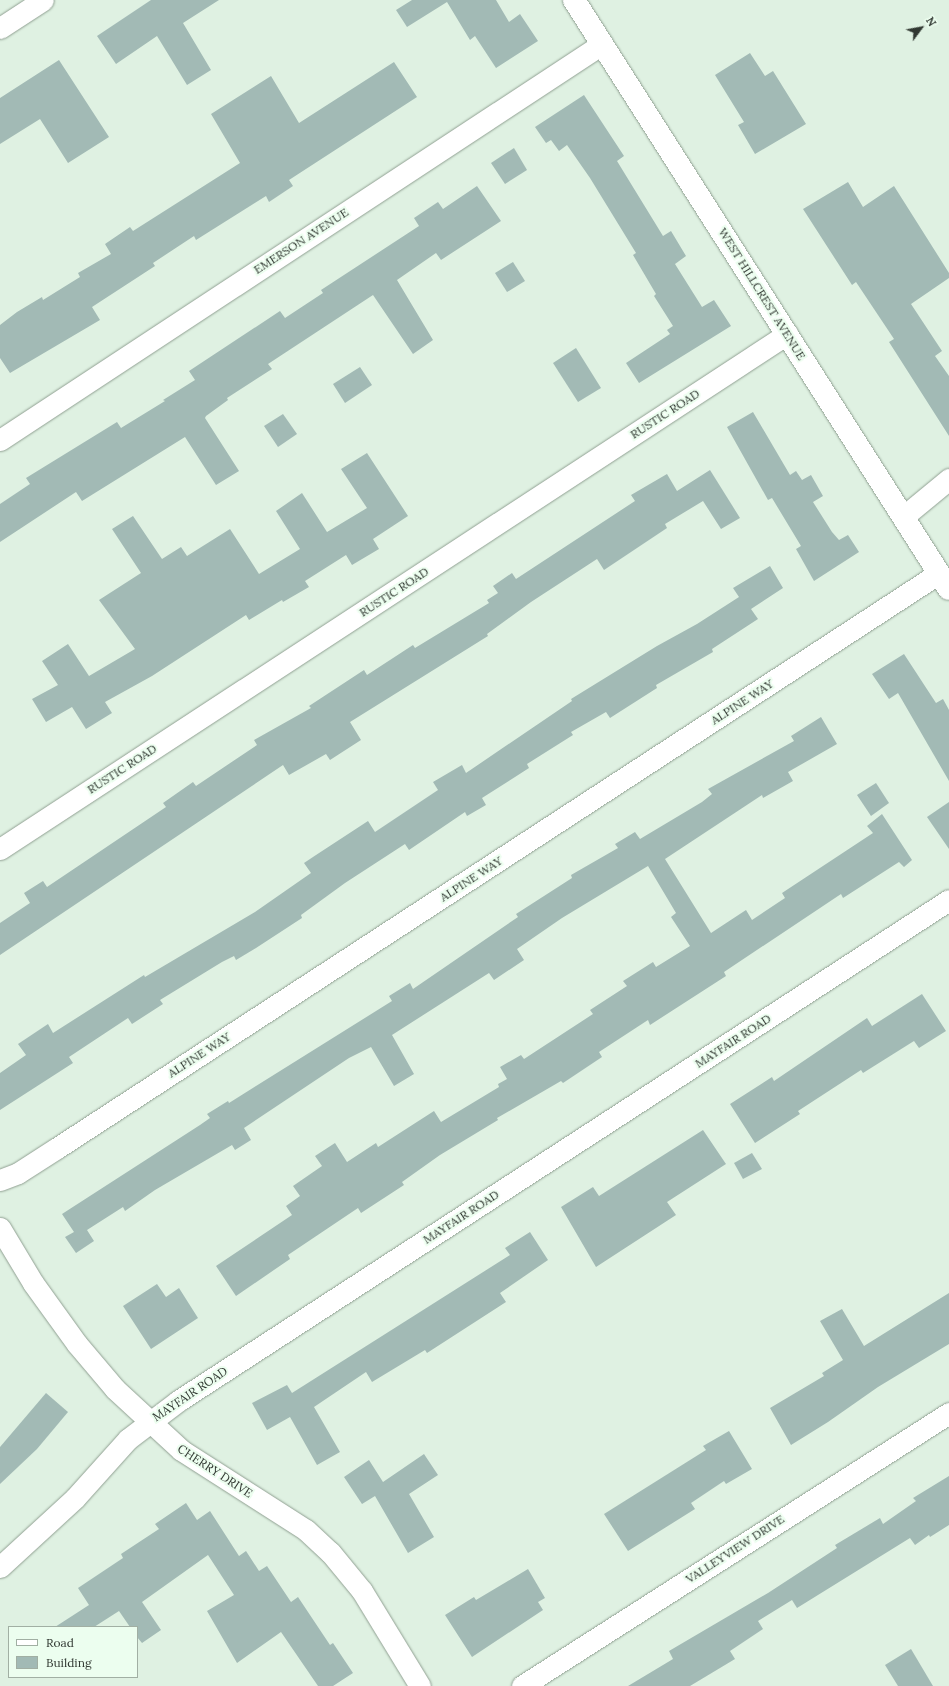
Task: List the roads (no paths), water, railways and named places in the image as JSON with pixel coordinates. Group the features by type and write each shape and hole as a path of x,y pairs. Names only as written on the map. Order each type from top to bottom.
{"street":[{"path":"0,28 43,0"},
{"name":"WEST HILLCREST AVENUE","path":"574,0 944,581"},
{"name":"EMERSON AVENUE","path":"0,440 602,44"},
{"name":"RUSTIC ROAD","path":"0,849 787,334"},
{"path":"903,517 949,479"},
{"name":"ALPINE WAY","path":"0,1180 18,1173 944,581"},
{"name":"MAYFAIR ROAD","path":"0,1567 75,1498 128,1439 178,1400 949,900"},
{"name":"CHERRY DRIVE","path":"0,1228 33,1283 77,1344 115,1389 180,1450 306,1530 330,1552 362,1591 420,1686"},
{"name":"VALLEYVIEW DRIVE","path":"522,1686 949,1413"}]}
